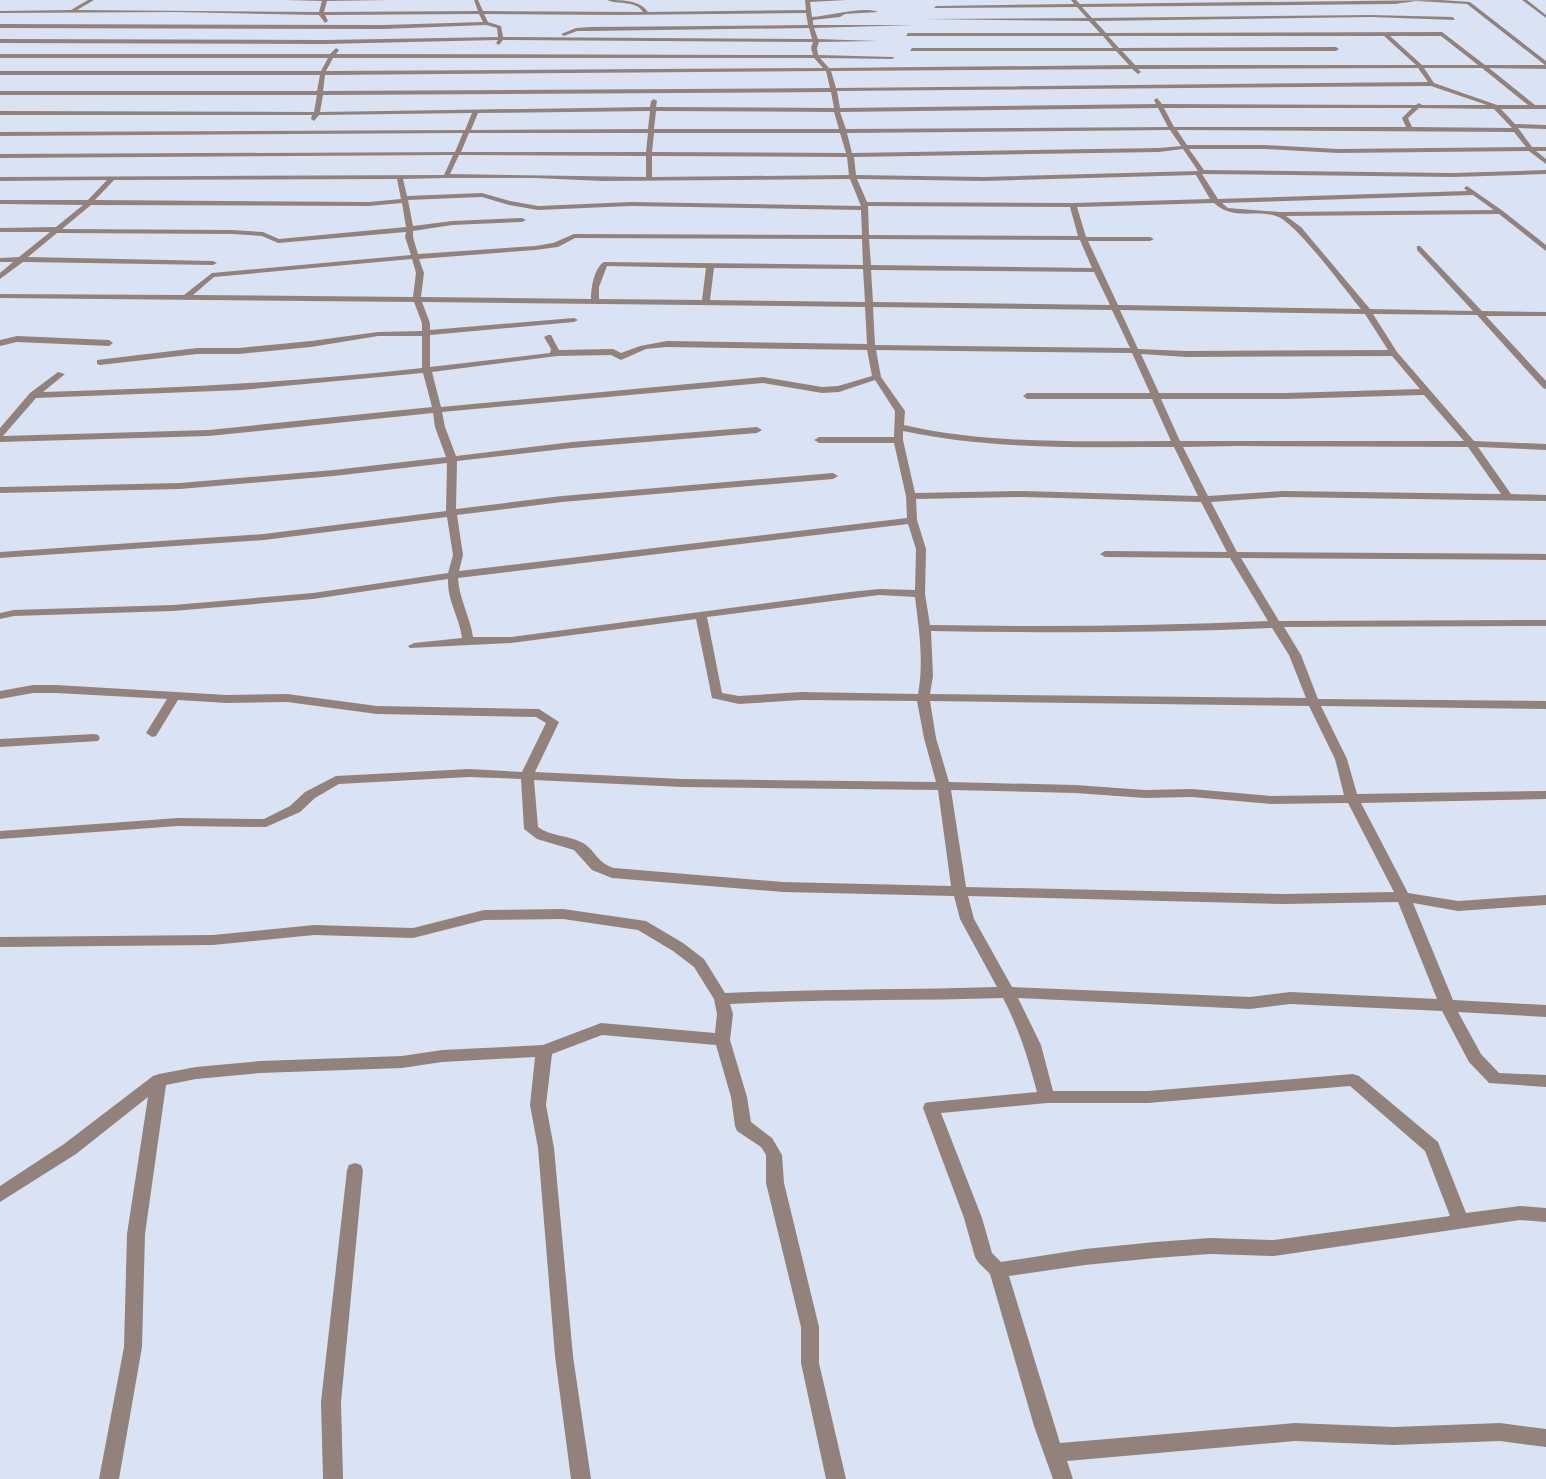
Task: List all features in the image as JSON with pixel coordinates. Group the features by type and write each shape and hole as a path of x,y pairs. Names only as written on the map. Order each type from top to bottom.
{"street":[{"path":"63,17 92,0"},
{"path":"287,0 387,0"},
{"path":"324,0 321,14 328,27"},
{"path":"476,0 486,23"},
{"path":"609,0 630,0 643,7 646,13"},
{"path":"845,0 808,1 816,42 814,48 816,57 828,70 838,104 837,110 853,177 864,206 869,269 871,348 877,377 900,411 898,440 911,496 912,520 921,550 920,594 925,628 927,676 923,698 930,738 944,786 959,890 967,919 1005,992 1018,1012 1033,1044 1047,1097"},
{"path":"1073,0 1152,86 1159,106 1172,128 1187,147 1200,172 1199,177 1214,199 1226,210 1279,214 1502,212"},
{"path":"936,7 1079,6 1221,2 1392,2 1416,0 1468,3 1546,66"},
{"path":"1524,0 1546,17"},
{"path":"1221,2 1250,23"},
{"path":"167,62 173,57 175,41 182,26 181,18 176,8"},
{"path":"0,12 69,12 176,8 321,14 482,12 646,13 911,25"},
{"path":"552,38 576,30 810,19 830,17 844,13 876,12"},
{"path":"926,19 1090,20 1371,16 1453,18"},
{"path":"43,31 57,21"},
{"path":"0,26 328,27 486,23 499,27 501,38 496,55 500,72"},
{"path":"156,41 173,26"},
{"path":"309,132 317,113 322,93 323,73 331,54 335,52 335,48 325,42 323,35 328,27"},
{"path":"1257,28 1264,32"},
{"path":"908,35 1264,32 1442,34 1533,106"},
{"path":"1322,33 1342,54"},
{"path":"1384,33 1419,65 1432,84"},
{"path":"0,57 35,36"},
{"path":"0,42 325,42 501,38 875,41"},
{"path":"912,50 1336,48"},
{"path":"0,57 173,57 331,54 892,57"},
{"path":"1348,60 1355,66"},
{"path":"0,73 156,74 1419,65 1546,66"},
{"path":"152,88 156,74 162,68"},
{"path":"0,93 152,88 322,93 497,93 654,90 939,90 1152,86 1221,88 1432,84 1495,106 1505,115 1530,149 1546,162"},
{"path":"649,178 654,90"},
{"path":"497,93 498,111"},
{"path":"0,113 168,114 654,109 837,110 1159,106 1418,105 1546,107"},
{"path":"1410,128 1405,118 1418,105"},
{"path":"446,177 476,112"},
{"path":"156,139 168,114"},
{"path":"0,134 1546,128"},
{"path":"145,155 150,147"},
{"path":"0,156 849,155 1159,150 1187,147 1265,147 1338,151 1546,149"},
{"path":"1335,160 1338,151"},
{"path":"152,162 154,155"},
{"path":"147,178 150,170"},
{"path":"0,178 1054,178 1200,172 1341,170 1453,175 1546,172"},
{"path":"1453,175 1472,193 1502,212 1546,249"},
{"path":"400,178 409,237 420,272 417,300 426,323 424,333 426,369 452,459 451,512 458,555 453,575 453,593 465,620 468,641"},
{"path":"0,277 54,230 90,202 112,179"},
{"path":"0,202 369,204 482,195 509,204 538,208 631,204 1073,205 1214,199 1472,193"},
{"path":"1073,205 1083,238 1096,270 1104,288 1118,308 1135,351 1177,444 1234,556 1295,655 1314,703 1341,759 1352,798 1403,897 1448,1006 1475,1058 1495,1079 1546,1081"},
{"path":"1279,214 1298,229 1368,312 1394,353 1470,443 1508,497"},
{"path":"0,230 232,232 263,234 278,241 409,229 452,223 522,220"},
{"path":"185,298 212,275 535,248 555,245 574,236 866,236 1150,239"},
{"path":"1420,248 1546,386"},
{"path":"0,260 213,263"},
{"path":"595,301 598,278 604,264 869,269 1096,270"},
{"path":"706,302 710,266"},
{"path":"0,296 706,302 1546,314"},
{"path":"100,362 197,351 239,351 311,344 378,334 424,333 574,320"},
{"path":"548,337 555,349 555,353"},
{"path":"0,343 17,339 109,343"},
{"path":"33,395 172,391 302,383 477,365 553,355 555,353 612,352 621,357 635,349 648,345 667,344 1135,351 1186,354 1394,353"},
{"path":"0,434 33,395 62,374"},
{"path":"0,439 209,433 763,380 822,390 839,389 877,377"},
{"path":"1026,396 1286,396 1425,392"},
{"path":"900,427 930,435 967,440 1177,444 1470,443 1546,447"},
{"path":"0,490 164,488 334,473 582,444 757,430"},
{"path":"819,440 898,440"},
{"path":"0,555 264,537 451,512 615,494 707,488 832,476"},
{"path":"911,496 1023,494 1206,498 1283,494 1546,498"},
{"path":"0,616 14,613 173,608 313,596 453,575 806,535 912,520"},
{"path":"1105,554 1546,556"},
{"path":"414,646 468,641 511,640 701,616 748,607 879,592 920,594"},
{"path":"701,616 716,695 739,700 800,696 1546,705"},
{"path":"925,628 1190,628 1276,624 1546,624"},
{"path":"0,695 33,689 56,689 174,696 287,698 377,710 539,713 553,722 527,775 531,829 537,834 562,839 579,847 590,856 595,865 612,873 783,887 1284,899 1403,897 1458,906 1509,900 1546,900"},
{"path":"152,733 174,696"},
{"path":"0,743 94,738"},
{"path":"0,835 178,822 266,823 295,809 310,795 336,780 469,773 682,783 944,786 1066,789 1145,794 1192,793 1271,800 1546,795"},
{"path":"0,942 213,940 314,930 413,934 484,914 563,914 641,925 678,947 699,964 721,999 725,1014 722,1040 739,1097 744,1126 767,1139 777,1164 775,1183 810,1327 810,1363 836,1479"},
{"path":"721,999 799,995 902,996 1005,992 1250,1003 1290,998 1546,1012"},
{"path":"2,1191 70,1149 159,1080 196,1073 260,1066 402,1062 442,1056 544,1051 601,1029 722,1040"},
{"path":"544,1051 538,1105 546,1148 564,1356 581,1479"},
{"path":"109,1479 133,1348 136,1234 159,1080"},
{"path":"1063,1479 998,1270 984,1257 973,1218 931,1108 1047,1097 1148,1097 1353,1080 1432,1147 1460,1222"},
{"path":"333,1479 331,1402 355,1170"},
{"path":"998,1270 1085,1257 1156,1250 1210,1246 1274,1248 1520,1213 1546,1215"},
{"path":"1054,1453 1295,1432 1394,1436 1500,1432 1546,1438"}]}
